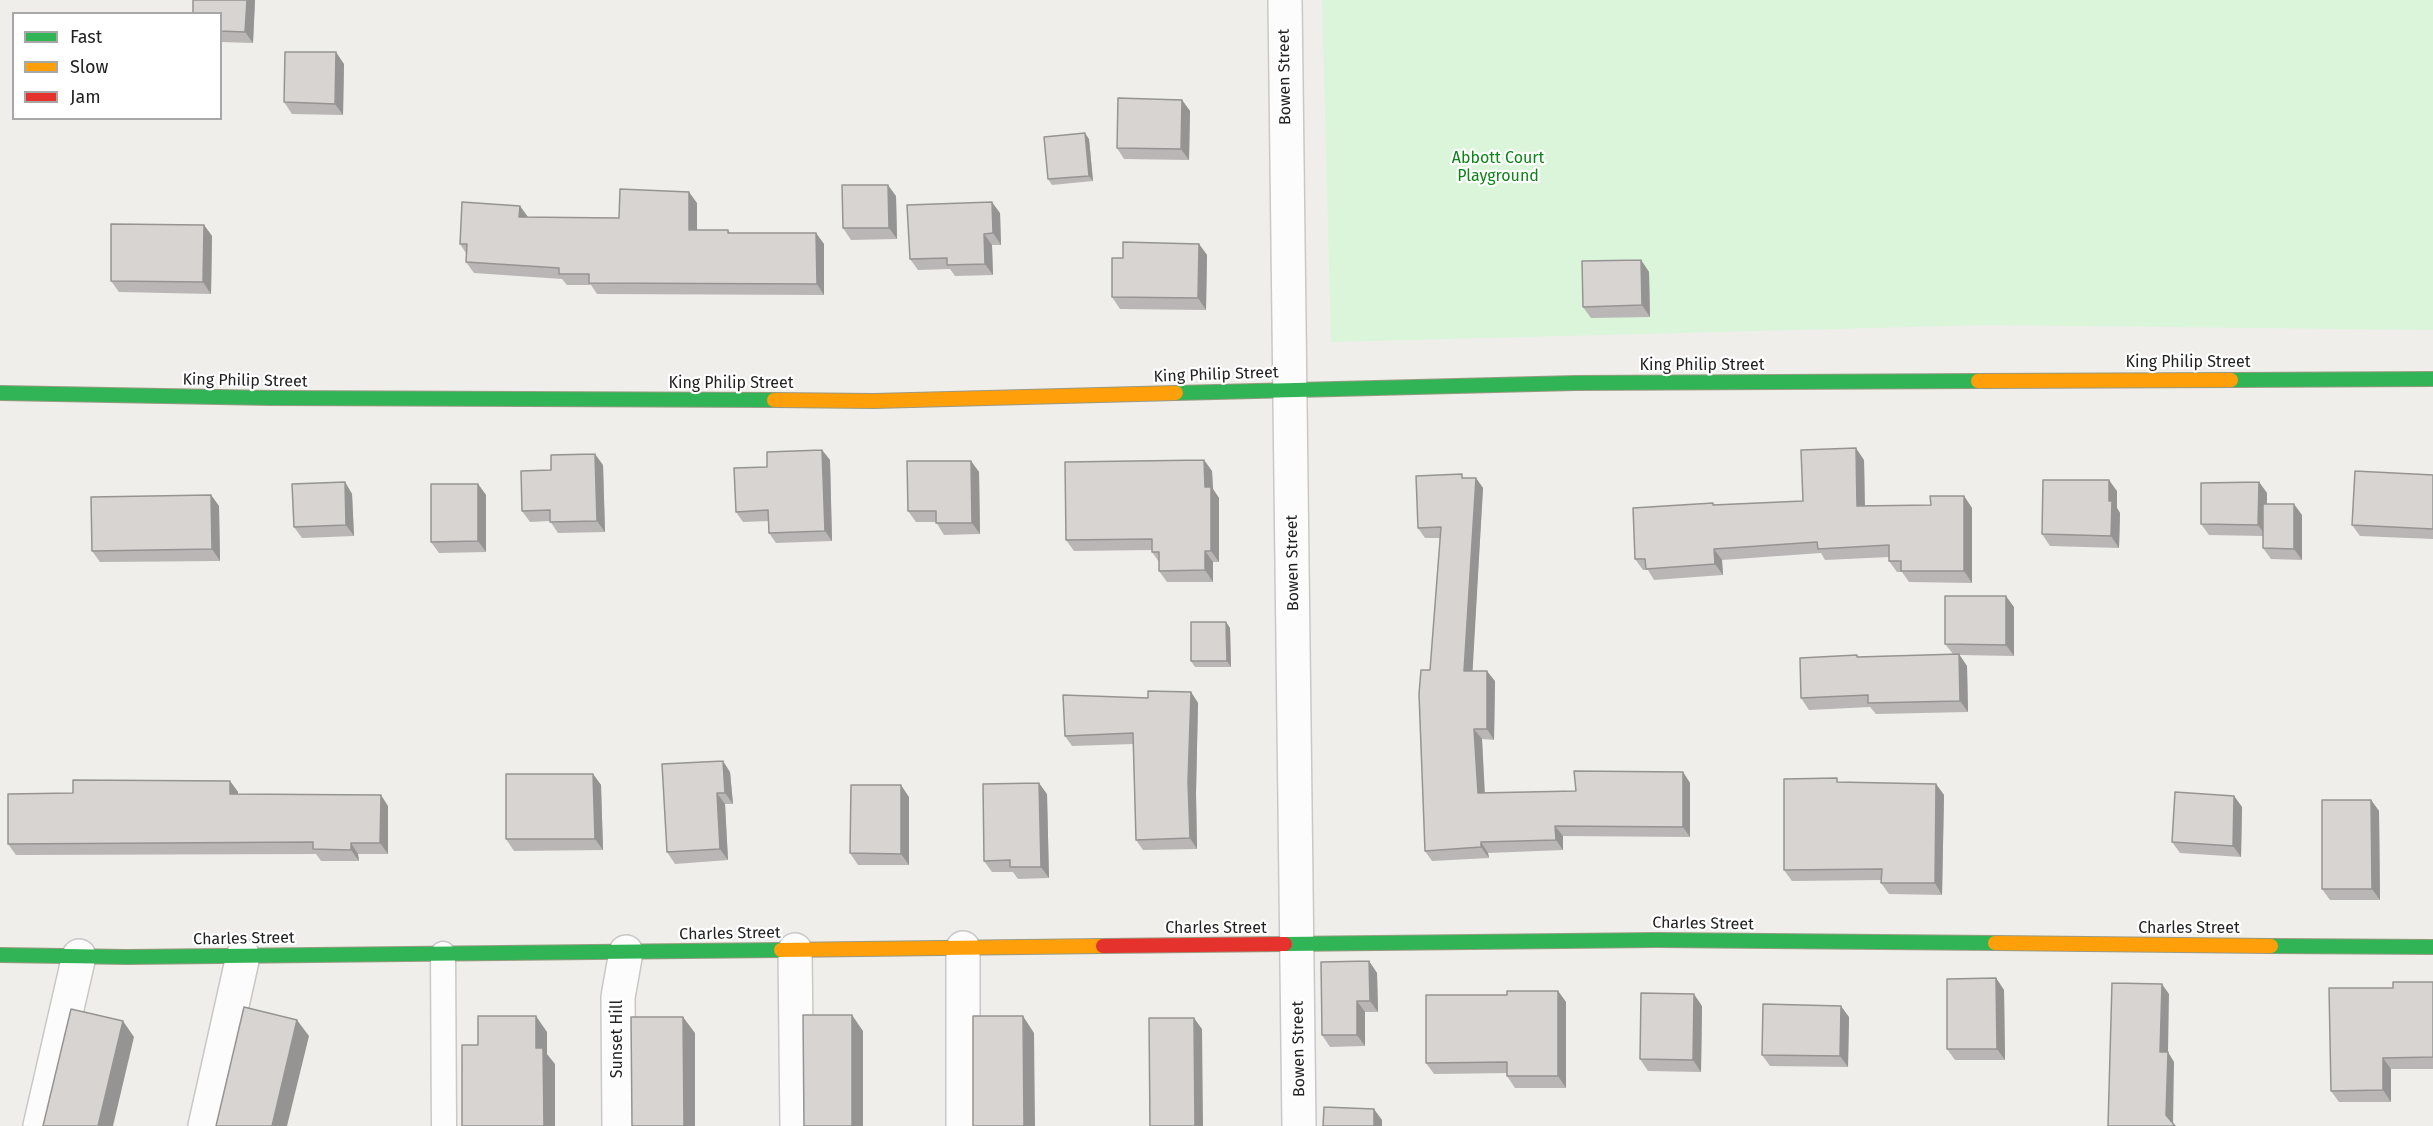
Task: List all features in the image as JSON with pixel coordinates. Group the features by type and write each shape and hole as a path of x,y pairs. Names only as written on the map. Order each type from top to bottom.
{"street":[{"name":"Bowen Street","path":"1285,0 1299,1126"},
{"name":"King Philip Street","path":"0,393 272,398 874,401 1576,383 2433,379"},
{"name":"Charles Street","path":"0,955 243,956 1656,940 2433,947"},
{"path":"963,948 963,1126"},
{"path":"795,950 797,1126"},
{"name":"Sunset Hill","path":"619,1126 618,997 626,952"},
{"path":"40,1126 79,956"},
{"path":"205,1126 243,956"}],"lane":[{"path":"443,954 444,1126"}],"green space":[{"name":"Abbott Court Playground","path":"1322,0 2433,0 2433,330 1988,325 1331,342"}],"building":[{"path":"193,0 247,0 245,32 222,31 222,12 193,12"},
{"path":"285,52 336,52 335,104 284,102"},
{"path":"1118,98 1182,100 1181,149 1117,148"},
{"path":"1085,133 1089,176 1048,179 1044,137"},
{"path":"842,185 888,185 889,228 843,228"},
{"path":"620,189 689,192 689,230 728,230 728,233 816,233 817,284 589,283 589,274 559,274 559,268 466,262 467,244 460,244 462,202 520,206 519,217 619,218"},
{"path":"992,202 993,233 984,234 985,264 947,265 947,258 910,259 907,205"},
{"path":"111,224 204,225 203,282 111,281"},
{"path":"1123,242 1199,244 1198,298 1112,297 1112,258 1123,258"},
{"path":"1641,260 1642,305 1583,307 1582,261"},
{"path":"1856,448 1857,506 1931,505 1930,496 1964,496 1964,571 1901,571 1901,561 1889,561 1889,545 1818,549 1817,542 1714,549 1715,564 1646,569 1645,559 1635,559 1633,508 1803,501 1801,450"},
{"path":"822,450 825,531 769,533 768,510 736,512 734,468 767,467 767,452"},
{"path":"595,454 597,521 550,522 550,510 522,511 521,471 551,470 551,455"},
{"path":"1204,460 1205,487 1211,487 1211,551 1205,551 1205,570 1159,571 1159,552 1152,552 1152,539 1066,540 1065,462"},
{"path":"907,461 971,461 972,523 936,523 936,511 908,511"},
{"path":"2355,471 2433,475 2433,529 2352,525"},
{"path":"1462,474 1462,478 1476,478 1464,671 1487,671 1487,729 1474,729 1478,793 1576,791 1574,771 1683,772 1683,827 1555,826 1556,840 1481,842 1481,847 1425,851 1419,694 1421,670 1430,670 1441,527 1418,528 1416,476"},
{"path":"2043,480 2109,480 2109,501 2112,501 2111,536 2042,534"},
{"path":"345,482 346,525 294,527 292,484"},
{"path":"2259,482 2258,525 2201,524 2201,483"},
{"path":"431,484 478,484 478,541 431,542"},
{"path":"211,495 212,549 92,551 91,497"},
{"path":"2263,504 2294,504 2294,549 2263,548"},
{"path":"1945,596 2006,596 2006,645 1945,644"},
{"path":"1191,622 1226,622 1227,661 1191,661"},
{"path":"1959,654 1960,701 1868,703 1868,695 1801,698 1800,658"},
{"path":"1148,691 1191,692 1188,782 1190,838 1136,840 1133,733 1065,736 1063,695 1148,698"},
{"path":"723,761 725,793 717,793 720,849 667,852 662,764"},
{"path":"506,774 593,774 595,839 506,839"},
{"path":"1837,778 1837,782 1936,784 1935,883 1881,883 1882,869 1784,870 1784,779"},
{"path":"73,780 230,781 230,794 381,795 380,843 351,843 351,850 313,849 313,842 8,844 8,794 73,793"},
{"path":"1039,783 1041,867 1010,867 1010,860 984,861 983,784"},
{"path":"851,785 901,785 901,854 850,853"},
{"path":"2175,792 2234,796 2233,846 2172,842"},
{"path":"2322,800 2371,800 2372,889 2322,889"},
{"path":"1369,961 1370,1001 1357,1001 1357,1035 1322,1035 1321,962"},
{"path":"1996,978 1997,1049 1947,1049 1947,979"},
{"path":"2393,982 2433,982 2433,1057 2383,1058 2383,1090 2331,1091 2329,988 2393,988"},
{"path":"2112,983 2162,984 2160,1052 2168,1052 2166,1115 2175,1126 2108,1126"},
{"path":"1507,991 1558,991 1558,1076 1507,1076 1507,1062 1426,1063 1426,995 1507,995"},
{"path":"1641,993 1694,994 1693,1060 1640,1059"},
{"path":"1763,1004 1841,1006 1840,1056 1762,1055"},
{"path":"244,1007 297,1020 272,1126 216,1126"},
{"path":"71,1009 123,1021 98,1126 43,1126"},
{"path":"803,1015 852,1015 852,1126 804,1126"},
{"path":"478,1016 536,1016 536,1048 543,1048 544,1126 462,1126 462,1045 478,1045"},
{"path":"973,1016 1023,1016 1024,1126 973,1126"},
{"path":"631,1017 683,1017 684,1126 632,1126"},
{"path":"1149,1018 1194,1018 1195,1126 1150,1126"},
{"path":"1324,1107 1374,1109 1374,1126 1323,1126"}],"traffic: fast":[{"path":"2231,380 2433,379"},
{"path":"1176,393 1576,383 1978,381"},
{"path":"0,393 272,398 774,400"},
{"path":"1285,944 1656,940 1995,943"},
{"path":"2271,946 2433,947"},
{"path":"0,955 127,957 781,950"}],"traffic: slow":[{"path":"1978,381 2231,380"},
{"path":"774,400 874,401 1176,393"},
{"path":"1995,943 2271,946"},
{"path":"781,950 1103,946"}],"traffic: jam":[{"path":"1103,946 1285,944"}]}
